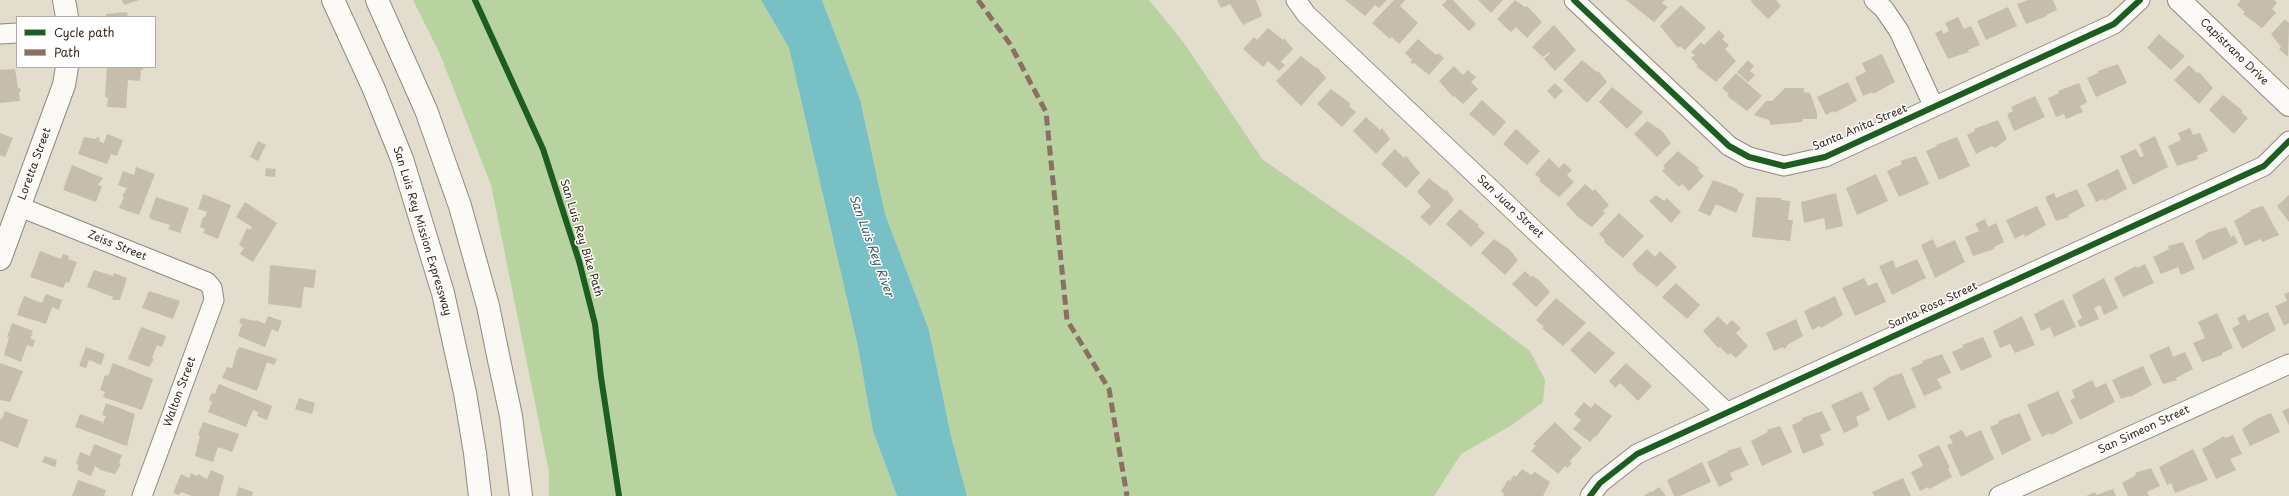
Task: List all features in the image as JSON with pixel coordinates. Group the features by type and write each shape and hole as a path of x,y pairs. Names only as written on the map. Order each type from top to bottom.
{"main road":[{"path":"64,0 67,16"},
{"name":"San Luis Rey Mission Expressway","path":"333,0 373,87 402,159 443,293 465,393 480,496"},
{"path":"378,0 426,110 460,206 488,306 496,344 511,416 521,496"},
{"name":"Capistrano Drive","path":"2179,0 2289,105"},
{"name":"Loretta Street","path":"0,259 64,85 67,68"}],"street":[{"name":"San Juan Street","path":"1296,0 1306,14 1726,412"},
{"name":"Santa Anita Street","path":"1574,0 1729,146 1749,157 1784,166 1824,156 1934,108 2114,24 2140,0"},
{"path":"1874,0 1884,9 1899,31 1934,108"},
{"path":"0,34 16,33"},
{"name":"Santa Rosa Street","path":"1590,496 1600,483 1637,454 2264,166 2289,141"},
{"name":"Zeiss Street","path":"20,207 207,282 212,288"},
{"name":"Walton Street","path":"142,496 214,300 212,288"},
{"name":"San Simeon Street","path":"2000,496 2289,364"}],"green space":[{"path":"413,0 761,0 789,48 858,347 873,431 897,496 549,496 549,472 491,185 440,54"},
{"path":"822,0 1149,0 1184,43 1263,160 1410,261 1530,351 1545,380 1543,402 1512,425 1461,454 1434,496 967,496 951,436 929,330 885,214 860,99"}],"water":[{"name":"San Luis Rey River","path":"761,0 822,0 860,99 885,214 929,330 951,436 967,496 897,496 873,431 858,347 789,48"}],"building":[{"path":"122,0 139,0 124,5"},
{"path":"1217,0 1256,0 1262,16 1243,25 1230,4 1221,8"},
{"path":"1345,0 1387,0 1379,8 1375,5 1365,16"},
{"path":"1394,0 1405,0 1400,6 1418,23 1399,44 1392,37 1390,39 1372,23"},
{"path":"1447,0 1453,0 1476,24 1469,31 1442,5"},
{"path":"1478,0 1503,0 1491,13"},
{"path":"1515,0 1525,7 1527,6 1542,22 1527,38 1516,27 1511,32 1497,19"},
{"path":"1626,0 1665,0 1662,3 1668,7 1654,22"},
{"path":"1751,0 1776,0 1781,6 1768,19 1752,3"},
{"path":"2028,0 2053,0 2057,10 2046,15 2047,16 2026,24 2017,4"},
{"path":"2241,0 2274,0 2277,3 2272,9 2276,13 2262,28 2243,14 2245,12 2237,5"},
{"path":"1681,5 1706,28 1685,50 1680,46 1678,48 1660,26"},
{"path":"2008,7 2017,26 1986,40 1977,21"},
{"path":"127,12 128,16 106,16 106,14"},
{"path":"1958,17 1964,29 1971,26 1980,45 1968,50 1969,52 1948,59 1935,33 1942,30 1943,34 1949,31 1945,23"},
{"path":"2285,19 2289,23 2288,57 2279,49 2281,47 2271,34"},
{"path":"1554,25 1576,50 1555,71 1544,59 1550,53 1549,52 1543,57 1532,47"},
{"path":"1268,28 1283,40 1284,38 1293,49 1281,62 1285,65 1279,71 1268,61 1263,67 1243,49 1254,37 1257,40"},
{"path":"1719,30 1725,36 1722,39 1729,45 1725,49 1736,61 1716,82 1696,66 1698,65 1691,58 1695,55 1691,52 1701,42 1704,45"},
{"path":"2159,34 2185,56 2171,70 2147,48"},
{"path":"1418,39 1436,55 1438,53 1444,58 1429,75 1414,63 1413,64 1410,62 1412,60 1405,53"},
{"path":"1882,54 1895,82 1873,94 1872,92 1863,96 1855,77 1866,72 1862,63"},
{"path":"1301,56 1316,68 1317,67 1326,78 1301,106 1276,81"},
{"path":"1582,60 1597,72 1598,71 1607,82 1587,103 1563,80"},
{"path":"1748,60 1754,66 1750,71 1755,75 1748,82 1737,72"},
{"path":"2118,64 2127,83 2096,97 2087,78 2098,73 2098,71"},
{"path":"2189,65 2197,73 2199,72 2213,88 2199,104 2174,80"},
{"path":"1454,66 1463,75 1468,70 1476,77 1471,82 1478,89 1463,104 1454,96 1453,97 1439,81"},
{"path":"107,68 143,68 143,70 141,70 140,81 128,80 126,108 107,107 108,98 105,97"},
{"path":"15,69 18,88 20,88 21,91 19,92 20,101 0,103 0,70"},
{"path":"1736,73 1762,96 1747,111 1727,96 1729,94 1722,88"},
{"path":"1848,82 1857,101 1834,113 1833,111 1826,115 1817,97"},
{"path":"1555,83 1563,91 1555,99 1547,91"},
{"path":"2079,83 2087,102 2080,106 2083,112 2066,119 2064,114 2056,117 2048,98 2059,93 2058,91"},
{"path":"1612,87 1643,112 1627,129 1599,102"},
{"path":"1785,88 1804,88 1804,92 1810,93 1817,113 1817,119 1803,119 1802,122 1771,125 1769,120 1754,115 1766,101 1772,101"},
{"path":"1331,89 1351,104 1349,106 1356,112 1342,127 1317,104"},
{"path":"2223,95 2243,111 2241,112 2248,118 2234,134 2209,110"},
{"path":"2035,96 2045,117 2014,131 2007,114 2013,111 2011,107"},
{"path":"1482,100 1506,122 1494,136 1469,114"},
{"path":"1366,117 1380,130 1382,128 1390,139 1376,154 1353,131"},
{"path":"1998,120 2007,139 1995,148 1992,146 1976,154 1967,135 1975,131 1974,129"},
{"path":"1647,121 1662,131 1671,143 1657,157 1634,134"},
{"path":"2190,128 2193,135 2200,133 2208,151 2197,156 2198,159 2177,166 2168,146 2181,140 2178,133"},
{"path":"1516,129 1540,151 1527,165 1503,144"},
{"path":"0,133 13,138 5,157 0,155"},
{"path":"107,134 123,140 117,156 111,154 107,164 78,154 84,137 96,139 97,137 100,138 99,141 104,143"},
{"path":"2155,136 2168,167 2133,185 2120,156 2136,149 2140,157 2144,156 2139,144"},
{"path":"1957,137 1970,166 1939,180 1926,151 1937,146 1936,145"},
{"path":"258,141 266,145 258,161 250,157"},
{"path":"1395,149 1404,158 1406,156 1420,173 1406,188 1381,164"},
{"path":"1678,151 1699,168 1698,170 1704,176 1689,191 1682,184 1679,187 1662,171 1665,168 1663,166"},
{"path":"1916,156 1929,184 1899,197 1887,171 1902,164 1900,161"},
{"path":"1549,158 1559,168 1564,163 1572,170 1567,175 1574,182 1559,197 1539,181 1541,180 1535,174"},
{"path":"72,165 103,178 98,185 102,186 96,202 63,190"},
{"path":"136,167 155,174 139,215 119,208 124,197 122,196 127,188 118,185 123,171 134,175"},
{"path":"266,168 276,169 275,177 265,176"},
{"path":"2118,169 2127,189 2104,201 2103,199 2096,202 2087,184"},
{"path":"1876,174 1888,201 1857,215 1846,188"},
{"path":"1429,178 1445,191 1446,189 1454,200 1430,226 1420,217 1431,206 1417,192"},
{"path":"1713,180 1738,189 1737,191 1744,194 1736,213 1716,204 1710,216 1698,211"},
{"path":"1585,184 1593,191 1595,189 1609,205 1603,211 1605,213 1592,227 1578,217 1566,204"},
{"path":"2077,189 2085,206 2068,215 2069,217 2056,221 2045,197 2054,193 2056,198"},
{"path":"1836,193 1843,226 1826,230 1824,218 1804,223 1801,202"},
{"path":"203,194 231,205 218,239 203,233 205,229 200,227 203,217 205,217 207,212 198,209"},
{"path":"1656,195 1664,201 1667,198 1681,212 1671,223 1649,201"},
{"path":"2289,195 2289,222 2277,206"},
{"path":"156,197 189,208 180,233 168,229 170,225 149,217"},
{"path":"1756,197 1781,198 1781,200 1790,201 1788,220 1793,220 1790,241 1752,237"},
{"path":"245,202 277,223 253,262 240,254 244,248 239,245 247,228 250,230 252,227 236,217"},
{"path":"2037,206 2046,225 2025,237 2024,234 2015,239 2006,220"},
{"path":"2263,206 2279,235 2262,242 2261,239 2245,246 2234,221 2251,211 2250,210"},
{"path":"1460,209 1479,225 1478,227 1485,233 1471,247 1446,224"},
{"path":"1619,213 1644,236 1623,258 1604,242 1605,240 1599,234"},
{"path":"1985,219 1988,227 1996,223 2004,242 1994,247 1994,249 1973,256 1965,237 1979,231 1975,224"},
{"path":"2226,227 2231,237 2234,235 2238,243 2203,260 2195,241 2209,232"},
{"path":"1494,239 1510,250 1518,260 1505,275 1481,253"},
{"path":"1933,239 1937,248 1955,240 1965,262 1935,278 1921,245"},
{"path":"2183,242 2195,269 2181,275 2178,267 2161,274 2153,257 2169,249 2168,246"},
{"path":"1647,249 1655,257 1660,251 1677,267 1657,287 1637,271 1632,264"},
{"path":"40,251 61,259 63,254 69,256 68,259 77,262 69,283 66,282 63,288 30,277"},
{"path":"1917,259 1926,278 1892,295 1879,266 1893,260 1896,268"},
{"path":"2145,264 2154,283 2123,297 2114,278 2136,266 2137,268"},
{"path":"270,265 316,270 314,288 304,287 301,308 268,304"},
{"path":"94,270 113,276 114,273 127,278 120,300 112,300 113,297 87,287"},
{"path":"1525,271 1531,277 1533,276 1540,281 1550,292 1536,307 1512,284"},
{"path":"1864,278 1868,286 1877,282 1886,302 1855,316 1842,288"},
{"path":"2104,278 2118,308 2104,315 2100,305 2094,308 2099,319 2080,327 2077,321 2082,318 2072,295"},
{"path":"1676,283 1700,305 1687,319 1662,297"},
{"path":"149,291 180,301 173,319 142,308"},
{"path":"2289,292 2289,323 2284,326 2275,306 2287,301 2284,294"},
{"path":"46,294 62,300 59,310 52,307 46,324 17,315 24,296 42,303"},
{"path":"1835,296 1843,315 1821,328 1820,326 1812,330 1804,311"},
{"path":"1556,298 1586,323 1563,346 1542,328 1544,327 1536,320"},
{"path":"2063,299 2076,327 2054,337 2050,327 2041,331 2034,314"},
{"path":"2268,312 2276,330 2242,349 2232,328 2240,324 2237,318 2245,314 2248,321"},
{"path":"2217,313 2233,348 2222,353 2222,355 2202,362 2193,343 2205,338 2198,322"},
{"path":"268,316 282,321 278,332 272,329 265,347 238,336 242,324 239,323 241,318 256,320 265,324"},
{"path":"1718,316 1727,325 1732,320 1741,328 1736,333 1748,346 1736,358 1730,353 1728,355 1720,347 1718,348 1703,331"},
{"path":"2022,316 2035,345 2015,353 2010,344 2000,348 1993,331"},
{"path":"1796,319 1803,336 1787,345 1784,349 1783,347 1774,351 1766,333"},
{"path":"12,323 33,331 30,338 35,340 33,347 27,345 21,362 4,355 9,337 7,337"},
{"path":"141,327 166,336 162,347 157,345 152,358 154,359 149,367 128,359"},
{"path":"1589,331 1615,353 1595,374 1570,350"},
{"path":"1983,337 1992,357 1961,371 1952,352 1963,347 1962,345"},
{"path":"2169,346 2173,357 2185,352 2193,369 2176,378 2177,380 2163,384 2149,355"},
{"path":"86,347 105,354 101,365 89,360 86,368 79,366"},
{"path":"240,347 277,359 274,365 267,362 257,391 222,378 227,367 232,368 237,350"},
{"path":"1942,354 1951,373 1937,379 1942,388 1924,396 1911,368 1923,363 1922,361"},
{"path":"0,363 23,371 10,402 0,400"},
{"path":"113,363 153,379 142,410 103,397 105,392 100,390 105,375 108,376"},
{"path":"1626,363 1652,386 1638,401 1620,383 1615,388 1609,381"},
{"path":"2143,366 2152,385 2130,397 2121,399 2112,380"},
{"path":"1902,373 1916,407 1888,421 1873,388 1889,377"},
{"path":"2092,380 2096,388 2106,383 2115,402 2080,420 2070,400 2075,398 2072,390"},
{"path":"219,384 272,406 267,420 257,416 258,412 253,410 246,427 208,412 212,402 209,400 212,393 215,394"},
{"path":"1862,391 1870,410 1856,417 1859,426 1844,433 1831,405"},
{"path":"2058,391 2073,423 2051,435 2050,433 2042,437 2027,405"},
{"path":"299,398 315,403 312,414 295,409"},
{"path":"1584,402 1591,408 1595,403 1612,416 1596,437 1595,436 1590,442 1573,429 1581,420 1574,414"},
{"path":"106,403 135,414 127,446 75,427 80,414 102,422 102,425 106,416 102,415"},
{"path":"2289,408 2289,425 2282,411"},
{"path":"5,411 28,420 18,448 0,441 0,419 2,419"},
{"path":"1822,411 1831,430 1820,435 1824,445 1803,454 1792,425 1803,420 1802,418"},
{"path":"2020,413 2031,440 2002,455 1990,427 1999,423 1998,421"},
{"path":"2271,413 2280,432 2250,446 2242,429 2258,418"},
{"path":"203,422 239,434 232,452 218,447 213,462 195,456 200,436 198,435"},
{"path":"1555,422 1582,448 1570,461 1572,463 1567,468 1565,466 1558,474 1531,451 1536,446 1533,444"},
{"path":"1780,426 1792,452 1762,466 1751,441 1768,432 1767,430"},
{"path":"1962,430 1966,437 1981,430 1994,459 1961,477 1947,445 1953,443 1949,436"},
{"path":"2233,435 2242,454 2230,459 2236,470 2216,479 2202,449 2224,436 2225,438"},
{"path":"94,444 122,455 119,463 121,464 115,474 100,470 95,466 91,476 77,470 79,465 76,464 80,452 90,456"},
{"path":"1939,445 1950,468 1948,469 1952,477 1929,489 1928,487 1920,491 1911,472 1923,466 1918,455"},
{"path":"1740,447 1749,465 1730,473 1733,480 1719,487 1707,462 1728,452 1727,451"},
{"path":"2193,449 2208,480 2175,493 2171,483 2167,485 2159,467"},
{"path":"45,456 57,460 55,467 42,462"},
{"path":"1702,462 1711,482 1680,496 1674,496 1667,480"},
{"path":"2151,468 2160,486 2147,492 2149,496 2128,496 2122,483 2136,475 2135,473"},
{"path":"1522,469 1531,475 1535,472 1550,482 1543,496 1503,496 1504,494 1501,491 1508,480 1510,481 1514,475 1516,477"},
{"path":"211,470 224,476 219,496 192,496 181,492 179,495 173,493 181,474 189,478 191,473 197,476 198,474 207,479"},
{"path":"1903,478 1911,496 1874,496 1872,492"},
{"path":"78,480 106,490 104,496 72,496"},
{"path":"239,487 253,492 252,496 236,496"},
{"path":"1659,487 1666,496 1644,496 1651,491 1652,492"},
{"path":"2113,489 2116,496 2086,496 2095,492 2096,495"}],"marked path":[{"path":"978,0 1010,44 1046,112 1067,320 1109,389 1127,496"}],"cycle path":[{"name":"San Luis Rey Bike Path","path":"475,0 543,149 579,261 595,324 601,377 619,496"},
{"path":"1574,0 1729,146 1749,157 1784,166 1825,157 2114,24 2140,0"},
{"path":"1590,496 1600,483 1637,454 2264,166 2289,141"}]}
